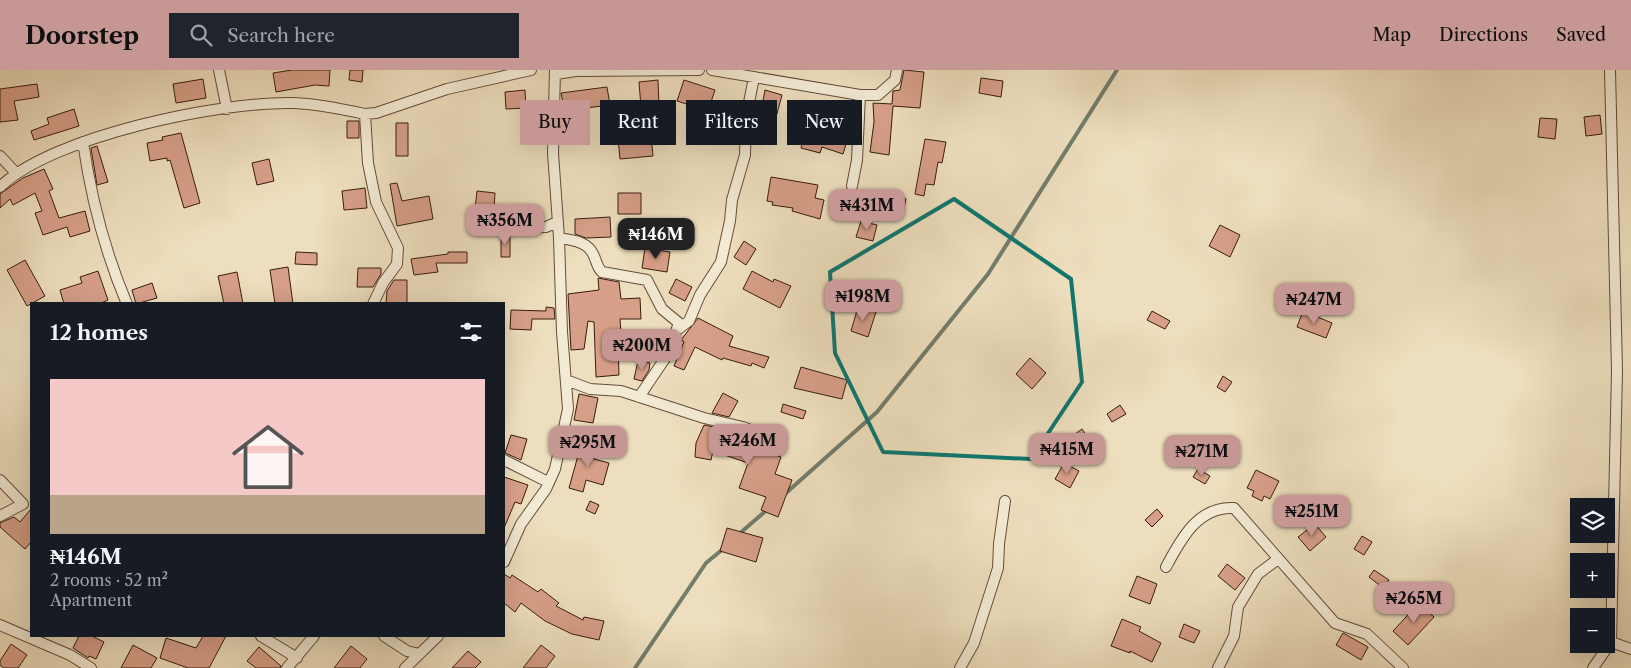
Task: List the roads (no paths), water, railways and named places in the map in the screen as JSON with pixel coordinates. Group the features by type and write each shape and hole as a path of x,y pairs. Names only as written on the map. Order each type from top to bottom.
{"street":[{"path":"219,70 227,109"},
{"path":"0,187 16,173 40,158 99,136 171,119 257,104 295,103 327,106 365,114 376,113 447,89 531,70"},
{"path":"505,560 521,524 546,489 559,454 568,409 553,153 555,72 576,70 699,70"},
{"path":"712,70 860,96 878,95 895,80 897,70"},
{"path":"1610,70 1617,371 1612,608"},
{"path":"677,330 689,320 700,295 721,262 730,221 732,200 745,155 746,118 754,77"},
{"path":"852,186 857,160 860,96"},
{"path":"365,114 368,163 376,202 398,248 397,264 383,283 374,302"},
{"path":"83,142 89,184 105,247 126,302"},
{"path":"0,156 16,173"},
{"path":"482,229 546,227 557,222"},
{"path":"559,238 580,242 589,248 598,268 602,272 647,280 662,309 679,323 668,354 639,397"},
{"path":"566,380 581,386 622,391 704,418 744,427 781,442"},
{"path":"505,460 548,482"},
{"path":"0,480 23,504 0,516"},
{"path":"960,668 974,643 998,568 999,544 1005,502"},
{"path":"1166,567 1182,537 1197,520 1222,508 1234,508 1335,623 1367,634 1403,668"},
{"path":"1218,668 1234,636 1238,607 1258,574 1278,559"},
{"path":"0,625 70,655 91,668"},
{"path":"263,637 298,658"},
{"path":"287,668 298,658 313,637"},
{"path":"386,637 407,651 419,654"},
{"path":"405,668 437,637"},
{"path":"1615,643 1631,649"},
{"path":"1593,668 1603,653"}],"waterway":[{"path":"786,493 877,412 988,274 1117,70"},
{"path":"739,534 768,509"},
{"path":"635,668 706,563 723,549"}]}
